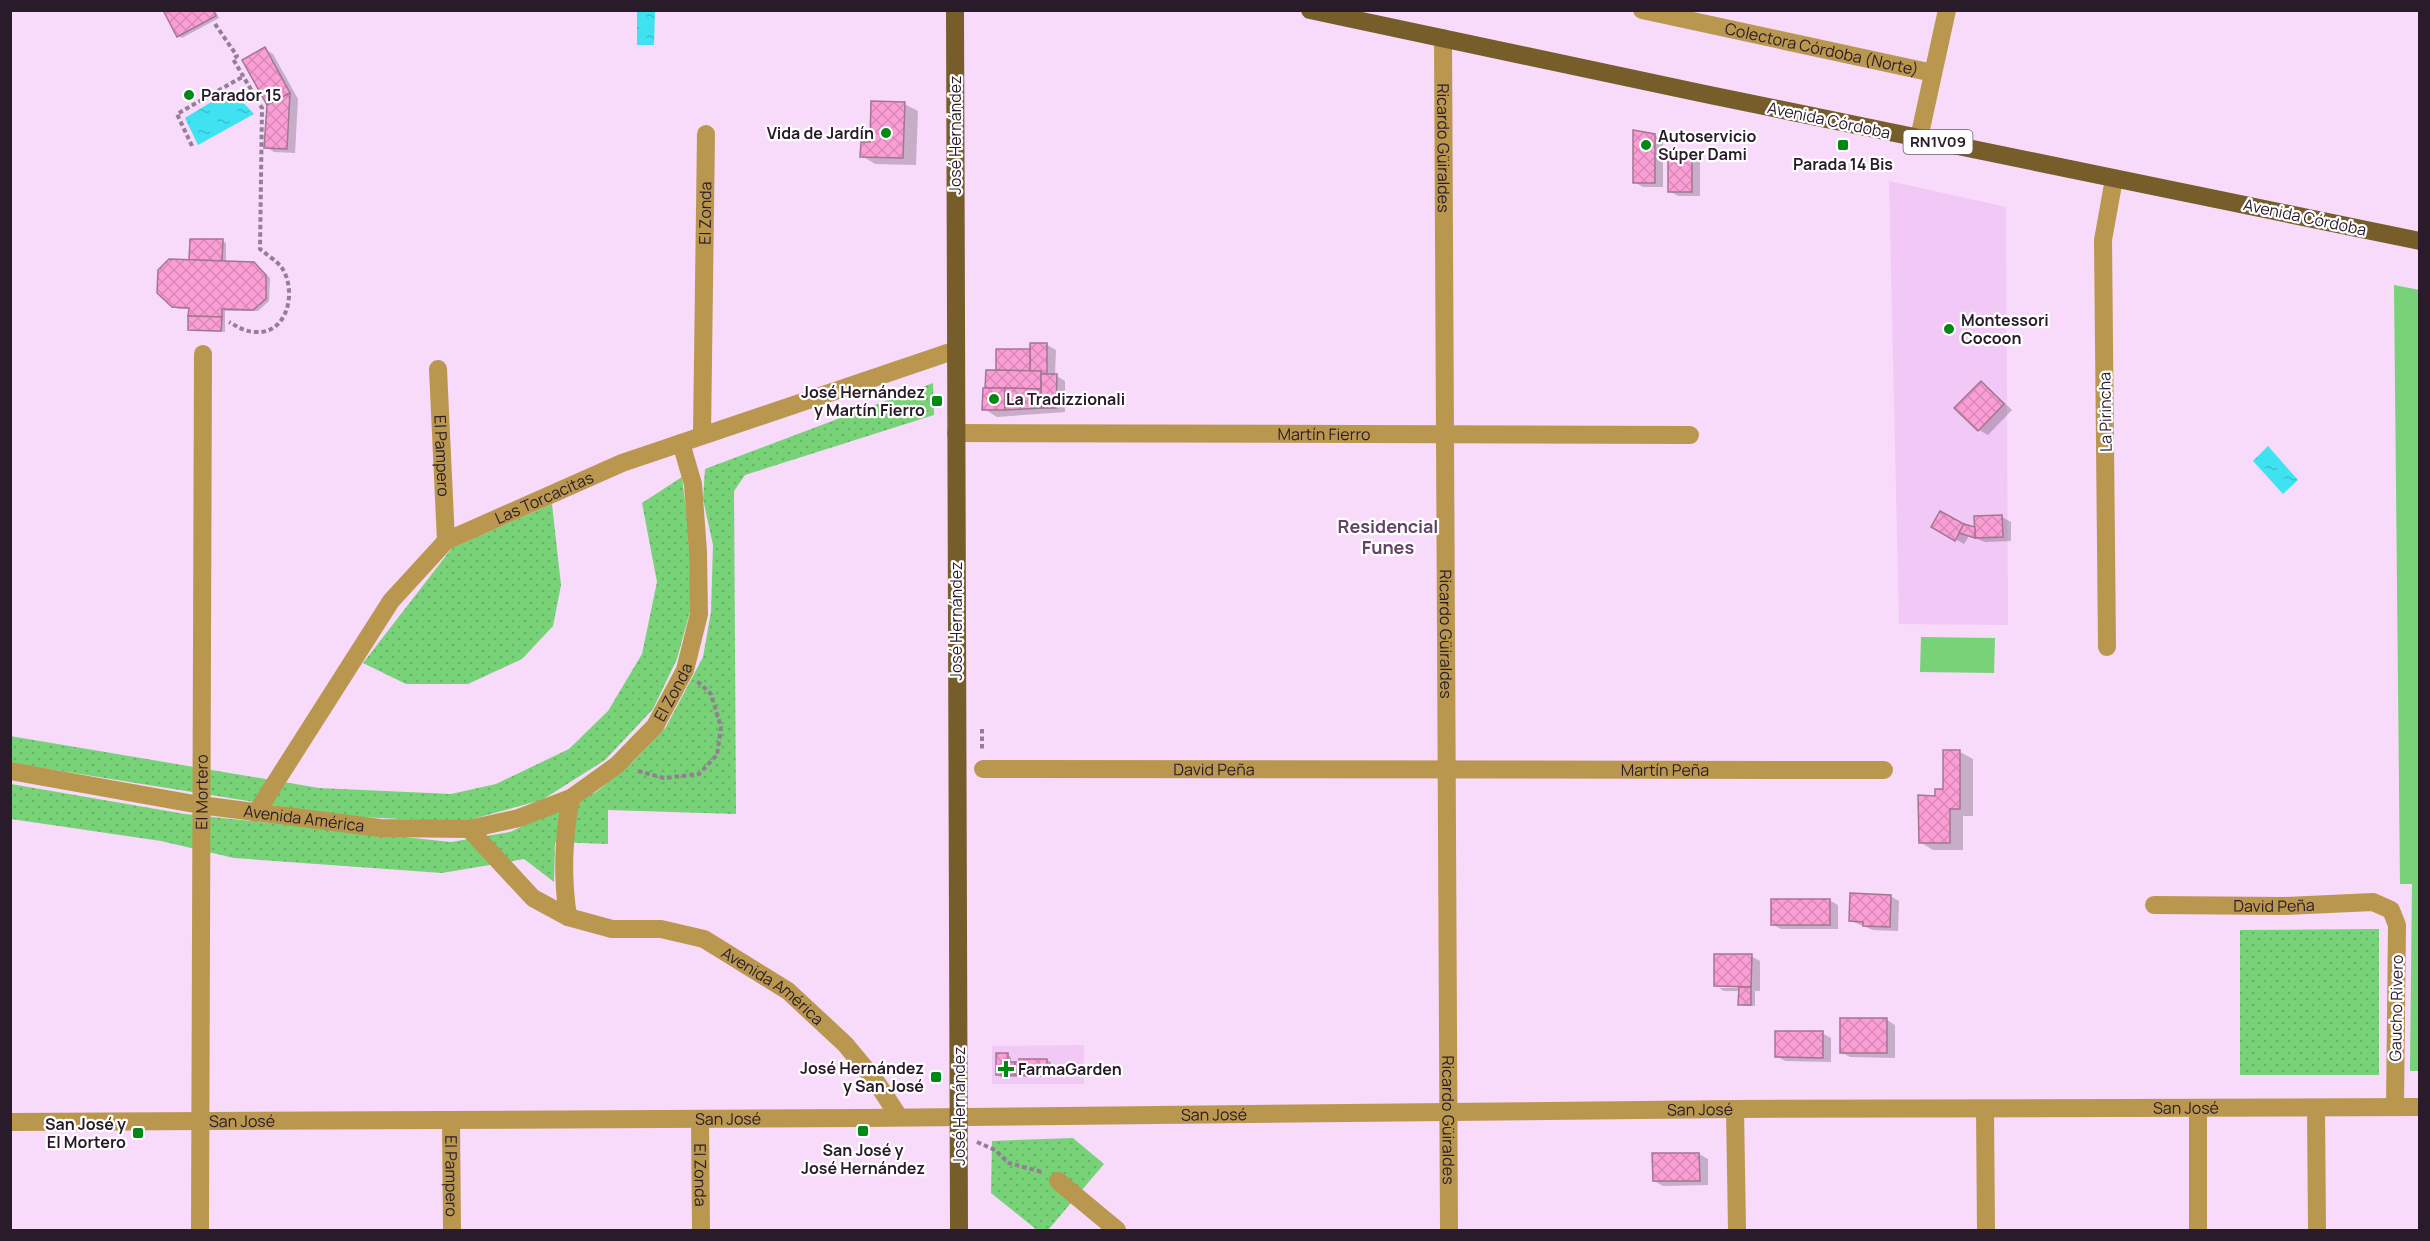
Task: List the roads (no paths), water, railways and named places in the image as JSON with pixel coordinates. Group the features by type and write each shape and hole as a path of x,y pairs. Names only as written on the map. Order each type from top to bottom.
{"main road":[{"name":"José Hernández","path":"955,10 959,1230"},
{"name":"Avenida Córdoba","path":"1310,10 2420,241"}],"street":[{"name":"Colectora Córdoba (Norte)","path":"1642,10 1933,74"},
{"path":"1919,138 1947,10"},
{"name":"Ricardo Güiraldes","path":"1443,38 1449,1230"},
{"name":"El Zonda","path":"702,435 706,134"},
{"name":"La Pirincha","path":"2107,647 2103,240 2114,178"},
{"name":"Las Torcacitas","path":"256,813 391,601 446,542 622,464 956,350"},
{"name":"El Mortero","path":"200,1230 203,354"},
{"name":"El Pampero","path":"438,369 446,542"},
{"name":"Martín Fierro","path":"956,433 1690,435"},
{"name":"El Zonda","path":"469,829 519,818 571,798 617,765 655,726 685,670 699,614 698,552 693,484 681,443"},
{"name":"David Peña","path":"983,769 1447,769"},
{"name":"Martín Peña","path":"1447,769 1884,770"},
{"name":"Avenida América","path":"10,771 256,813 380,828 469,829 533,898 568,917 612,928 661,929 704,939 788,991 845,1044 875,1080 899,1117"},
{"path":"568,917 563,888 565,825 571,798"},
{"name":"David Peña","path":"2154,905 2284,906 2373,902 2391,910"},
{"name":"Gaucho Rivero","path":"2391,910 2397,925 2395,1107"},
{"name":"San José","path":"10,1122 700,1119 1735,1109 2420,1107"},
{"path":"2198,1108 2198,1230"},
{"path":"2316,1108 2317,1230"},
{"path":"1735,1109 1737,1230"},
{"path":"1985,1109 1986,1230"},
{"name":"El Zonda","path":"700,1119 700,1230"},
{"name":"El Pampero","path":"451,1120 452,1230"},
{"path":"1058,1181 1117,1230"}],"water":[{"path":"637,11 655,11 654,45 637,45"},
{"path":"231,90 254,114 198,145 185,118"},
{"path":"2268,446 2298,480 2283,494 2253,461"}],"place":[{"name":"Parador 15","path":"189,95"},
{"name":"Vida de Jardín","path":"886,133"},
{"name":"Autoservicio Súper Dami","path":"1646,145"},
{"name":"Parada 14 Bis","path":"1843,145"},
{"name":"Montessori Cocoon","path":"1949,329"},
{"name":"La Tradizzionali","path":"994,399"},
{"name":"José Hernández y Martín Fierro","path":"937,401"},
{"name":"FarmaGarden","path":"1006,1069"},
{"name":"José Hernández y San José","path":"936,1077"},
{"name":"San José y José Hernández","path":"863,1131"},
{"name":"San José y El Mortero","path":"138,1133"}],"district":[{"name":"Residencial Funes","path":"1388,537"}]}
